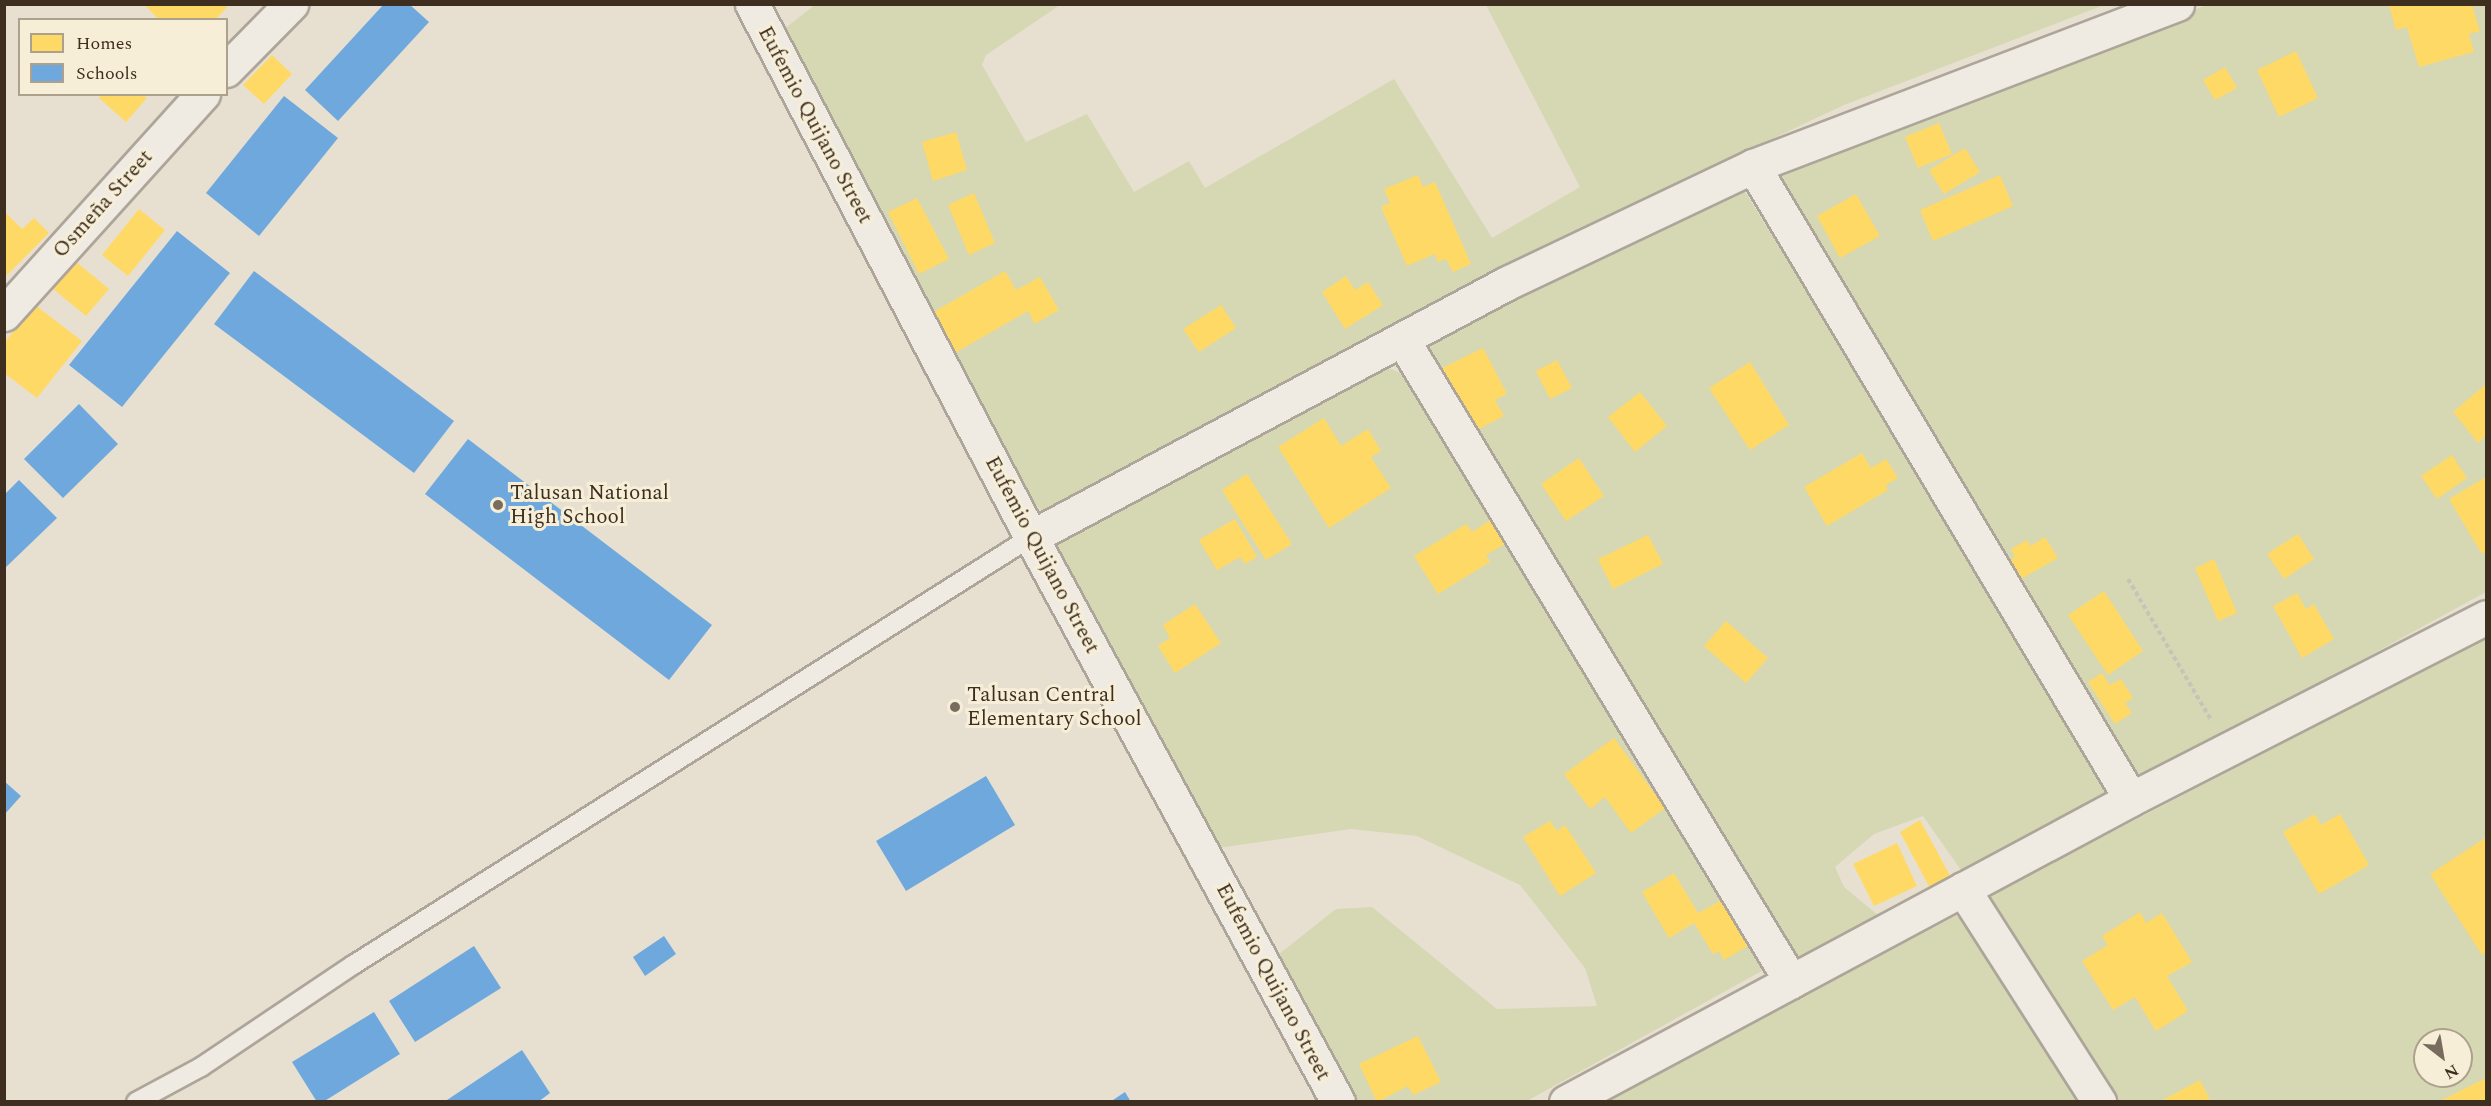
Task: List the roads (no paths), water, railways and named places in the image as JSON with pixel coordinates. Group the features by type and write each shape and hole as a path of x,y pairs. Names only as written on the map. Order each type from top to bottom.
{"street":[{"path":"228,67 291,4"},
{"name":"Eufemio Quijano Street","path":"752,4 1032,537 1338,1101"},
{"path":"1032,537 1507,283 1753,166 2177,4"},
{"name":"Osmeña Street","path":"4,314 201,96"},
{"path":"1753,166 2131,799"},
{"path":"1402,339 1791,981"},
{"path":"1566,1101 2131,799 2487,617"},
{"path":"1963,889 2099,1101"}],"lane":[{"path":"136,1101 201,1067 353,965 1032,537"}],"place":[{"name":"Talusan National High School","path":"498,505"},
{"name":"Talusan Central Elementary School","path":"955,707"}]}
